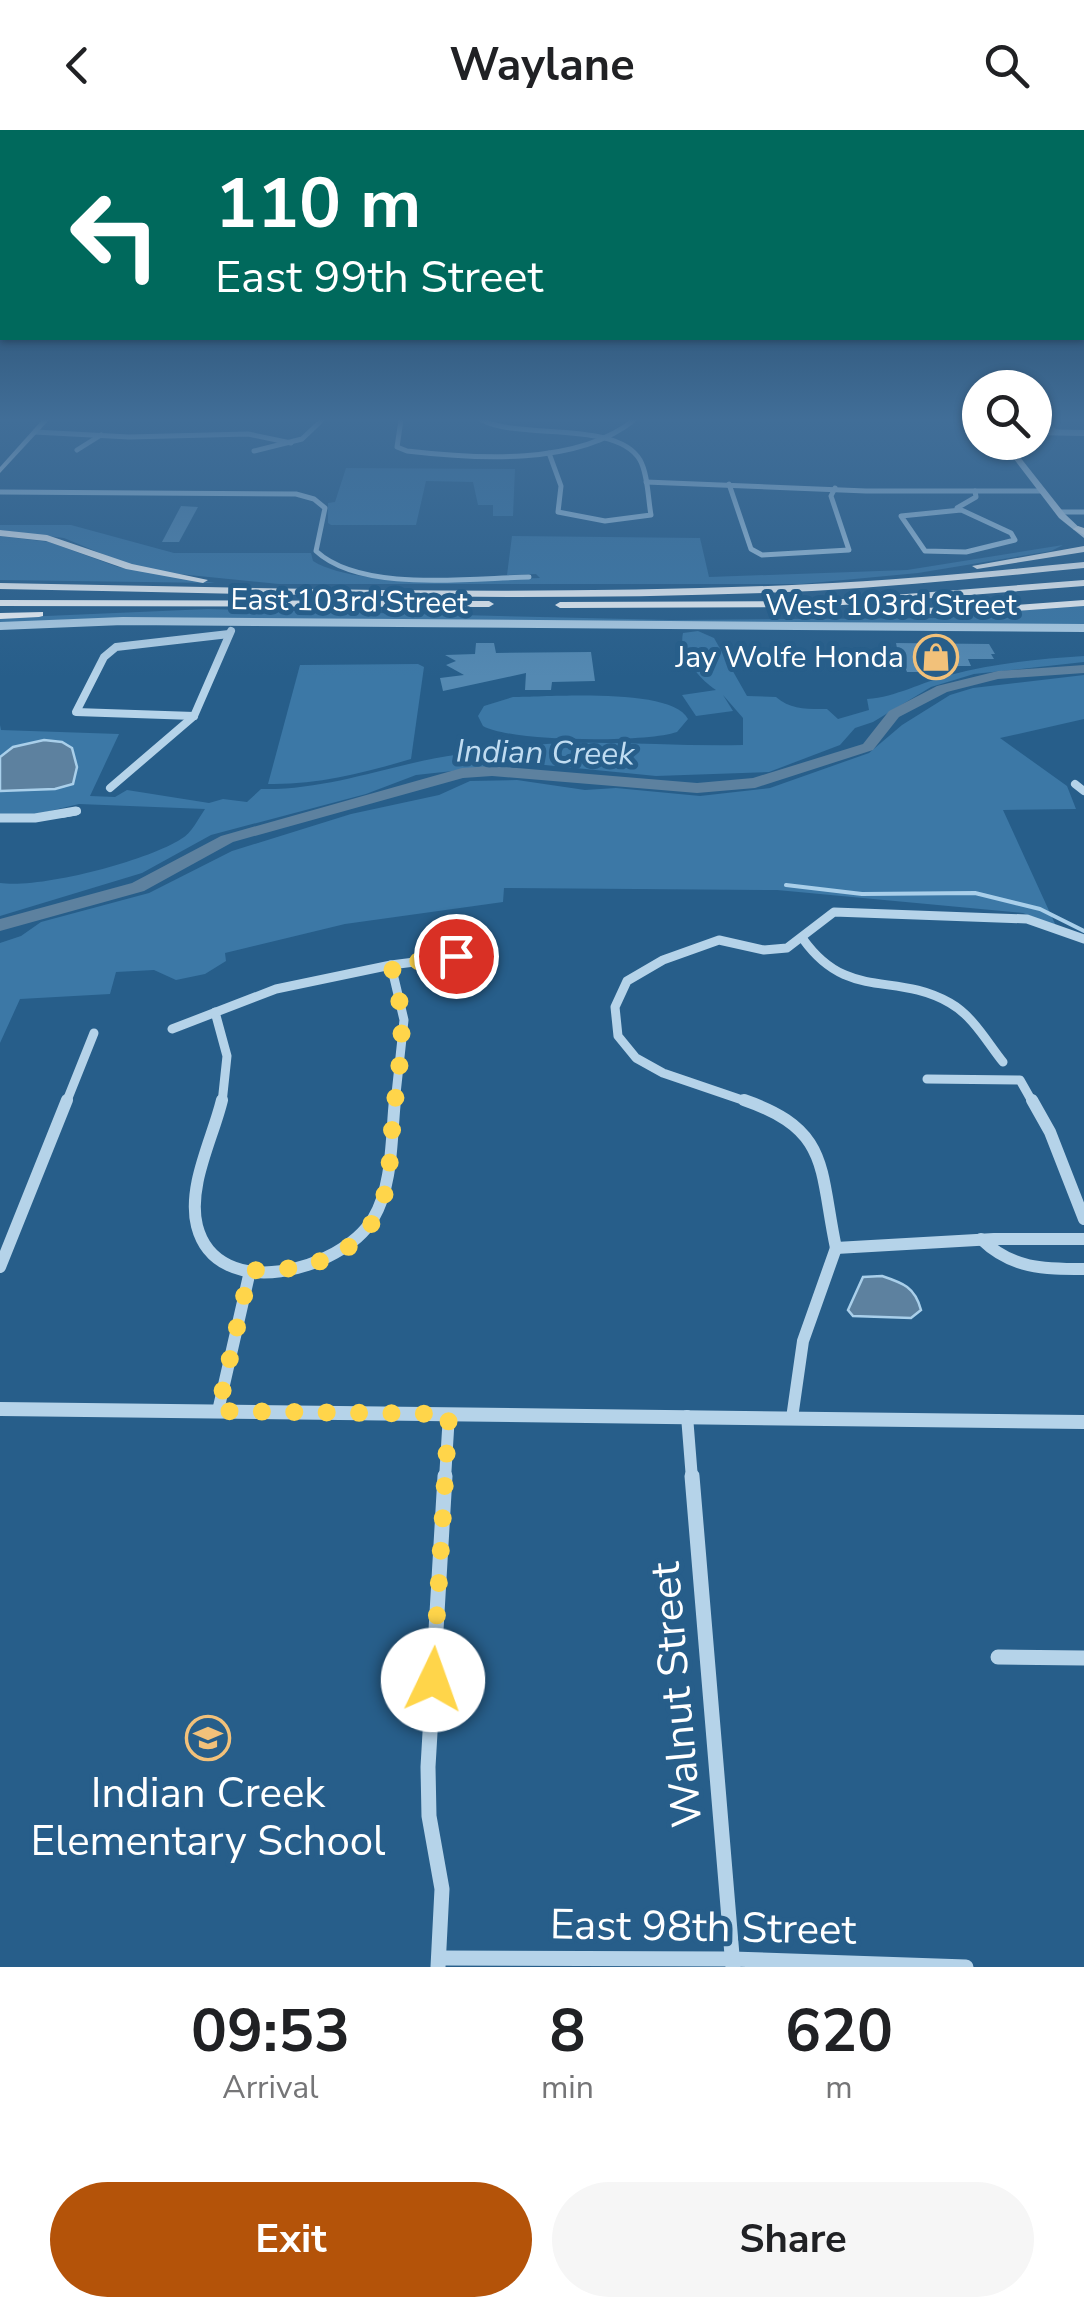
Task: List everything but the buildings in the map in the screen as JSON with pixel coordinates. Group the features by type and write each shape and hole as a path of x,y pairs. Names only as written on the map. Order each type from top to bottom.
{"highway":[{"path":"0,532 47,538 158,573 288,590"},
{"path":"794,590 804,584 879,580 1083,549"},
{"path":"0,586 794,590 1084,565"},
{"path":"0,603 692,606 890,600 1084,583"},
{"path":"0,616 143,608 162,602"},
{"path":"692,606 816,612 991,610 1084,603"}],"main road":[{"path":"1055,506 1060,519 1079,533 1083,549"},
{"path":"1057,554 1079,533"}],"street":[{"path":"323,506 326,512 316,548 318,556 334,568 360,574 529,577"},
{"path":"557,506 563,515 586,520 648,518 650,506"},
{"path":"738,506 754,552 786,555 849,550 834,506"},
{"path":"957,506 1011,533 1015,540 966,552 925,551 901,516 961,510"},
{"path":"1061,514 1084,513"},
{"name":"East 103rd Street","path":"0,626 76,621 698,626"},
{"path":"110,788 194,716 236,622"},
{"name":"West 103rd Street","path":"698,626 1084,628"},
{"path":"194,716 76,712 104,657 116,647 229,634"},
{"path":"1075,784 1084,790"},
{"path":"0,818 36,818 77,811"},
{"path":"793,1410 803,1341 836,1248 814,1142 806,1128 789,1116 747,1099 677,1080 646,1065 616,1034 616,996 631,976 718,940 780,950 802,939 820,917 834,912 1027,919 1084,939"},
{"path":"802,939 814,959 850,981 916,991 955,1006 1003,1062"},
{"path":"172,1029 276,989 391,965 477,954"},
{"path":"215,1012 228,1069 195,1219 202,1239 215,1256 234,1269 284,1272 326,1260 359,1238 379,1210 404,1020 391,965"},
{"path":"0,1267 94,1033"},
{"path":"927,1079 1020,1080 1050,1132 1084,1219"},
{"path":"836,1248 982,1239 1084,1239"},
{"path":"982,1239 1003,1262 1025,1268 1084,1269"},
{"path":"218,1411 250,1270"},
{"path":"0,1409 687,1416 793,1410 1084,1422"},
{"path":"438,1962 442,1888 429,1816 428,1767 449,1414"},
{"name":"Walnut Street","path":"687,1416 732,1963"},
{"path":"998,1657 1084,1658"},
{"name":"East 98th Street","path":"438,1962 966,1967"}],"shaded area":[{"path":"328,506 420,506 416,525 328,523"},
{"path":"493,506 513,506 513,516 493,516"},
{"path":"0,525 71,525 174,553 311,553 313,561 333,570 423,581 540,578 536,574 507,575 512,536 700,538 709,577 907,570 1063,545 1051,551 918,573 801,584 279,584 169,573 124,563 64,538 0,530"},
{"path":"0,536 49,542 118,567 215,583 0,580"},
{"path":"1084,606 1084,625 78,619 0,624 0,618 208,609 671,620 951,618"},
{"path":"698,631 714,638 747,696 776,697 794,707 827,709 838,719 869,710 867,699 967,671 1067,657 1084,656 1084,662 974,674 931,687 873,722 855,728 840,745 769,772 656,776 525,763 416,775 366,794 211,835 142,873 0,916 0,883 66,878 144,856 185,836 205,809 79,804 33,815 0,814 0,791 55,789 13,747 0,757 0,725 1,730 119,734 90,796 115,797 127,790 209,803 223,799 247,802 261,789 319,784 435,758 504,748 594,743 743,745 743,718 723,695 733,711 696,716 682,695 716,690 697,673 684,649 683,633"},
{"path":"300,665 424,667 411,759 323,780 268,784"},
{"path":"1084,675 1084,719 1000,738 1067,786 1076,809 1003,810 1056,926 1023,913 777,890 504,888 503,902 345,924 225,953 226,961 205,974 176,980 154,970 116,972 110,994 20,999 0,1043 0,943 21,936 41,922 149,893 232,851 351,814 439,795 470,781 517,780 585,790 616,788 700,796 770,788 869,753 902,725 950,695 973,688"},
{"path":"513,697 635,698 677,709 688,719 677,732 609,739 548,738 483,726 478,716 484,706"},
{"path":"44,740 62,742 72,748 77,767 73,784 55,789 0,791 0,757 13,747"},
{"path":"882,1276 907,1287 921,1310 911,1318 853,1316 848,1310 863,1277"}],"waterway":[{"name":"Indian Creek","path":"0,925 138,887 227,839 462,773 492,771 697,788 755,783 868,747 894,714 942,689 998,675 1084,669"},
{"path":"786,885 862,894 975,893 1040,909 1084,931"}],"place":[{"name":"Jay Wolfe Honda","path":"936,657"},
{"name":"Indian Creek Elementary School","path":"208,1738"}],"route":[{"path":"433,1680 449,1414 218,1411 250,1270 284,1272 326,1260 359,1238 379,1210 384,1196 404,1020 391,965 456,956"}]}
